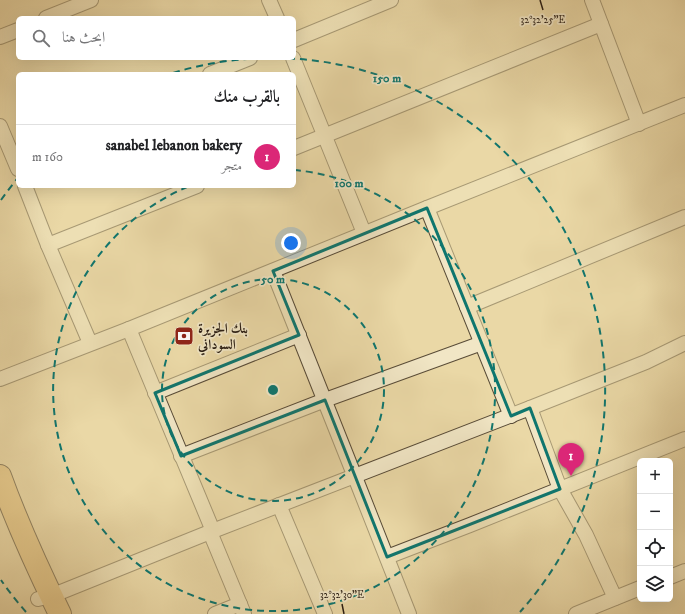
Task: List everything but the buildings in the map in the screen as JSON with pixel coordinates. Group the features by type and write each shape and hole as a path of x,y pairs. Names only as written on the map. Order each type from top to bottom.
{"highway":[{"path":"0,476 48,606"},
{"path":"0,510 48,606"}],"street":[{"path":"48,16 58,6 91,0"},
{"path":"269,0 276,16"},
{"path":"296,39 391,0"},
{"path":"592,0 639,124"},
{"path":"296,147 601,24"},
{"path":"0,37 16,31"},
{"path":"215,72 245,60"},
{"path":"294,60 364,233"},
{"path":"0,379 129,329 364,233 685,105"},
{"path":"0,126 15,153"},
{"path":"26,188 90,344"},
{"path":"48,245 192,188"},
{"path":"427,208 511,416"},
{"path":"467,307 685,216"},
{"path":"273,271 387,557 408,614"},
{"path":"129,329 242,609 214,614"},
{"path":"155,393 299,335"},
{"path":"181,456 325,400 482,343"},
{"path":"48,606 211,532 511,416 646,362 685,343"},
{"path":"530,408 560,489 586,535 615,598"},
{"path":"387,557 685,439"},
{"path":"279,505 325,614"},
{"path":"673,575 685,571"},
{"path":"576,614 637,589"}],"highlighted area":[{"path":"427,208 511,416 530,408 560,489 387,557 325,400 181,456 155,393 299,335 273,271"}],"place":[{"name":"بنك الجزيرة السوداني","path":"184,336"},
{"name":"sanabel lebanon bakery","path":"571,476"}]}
